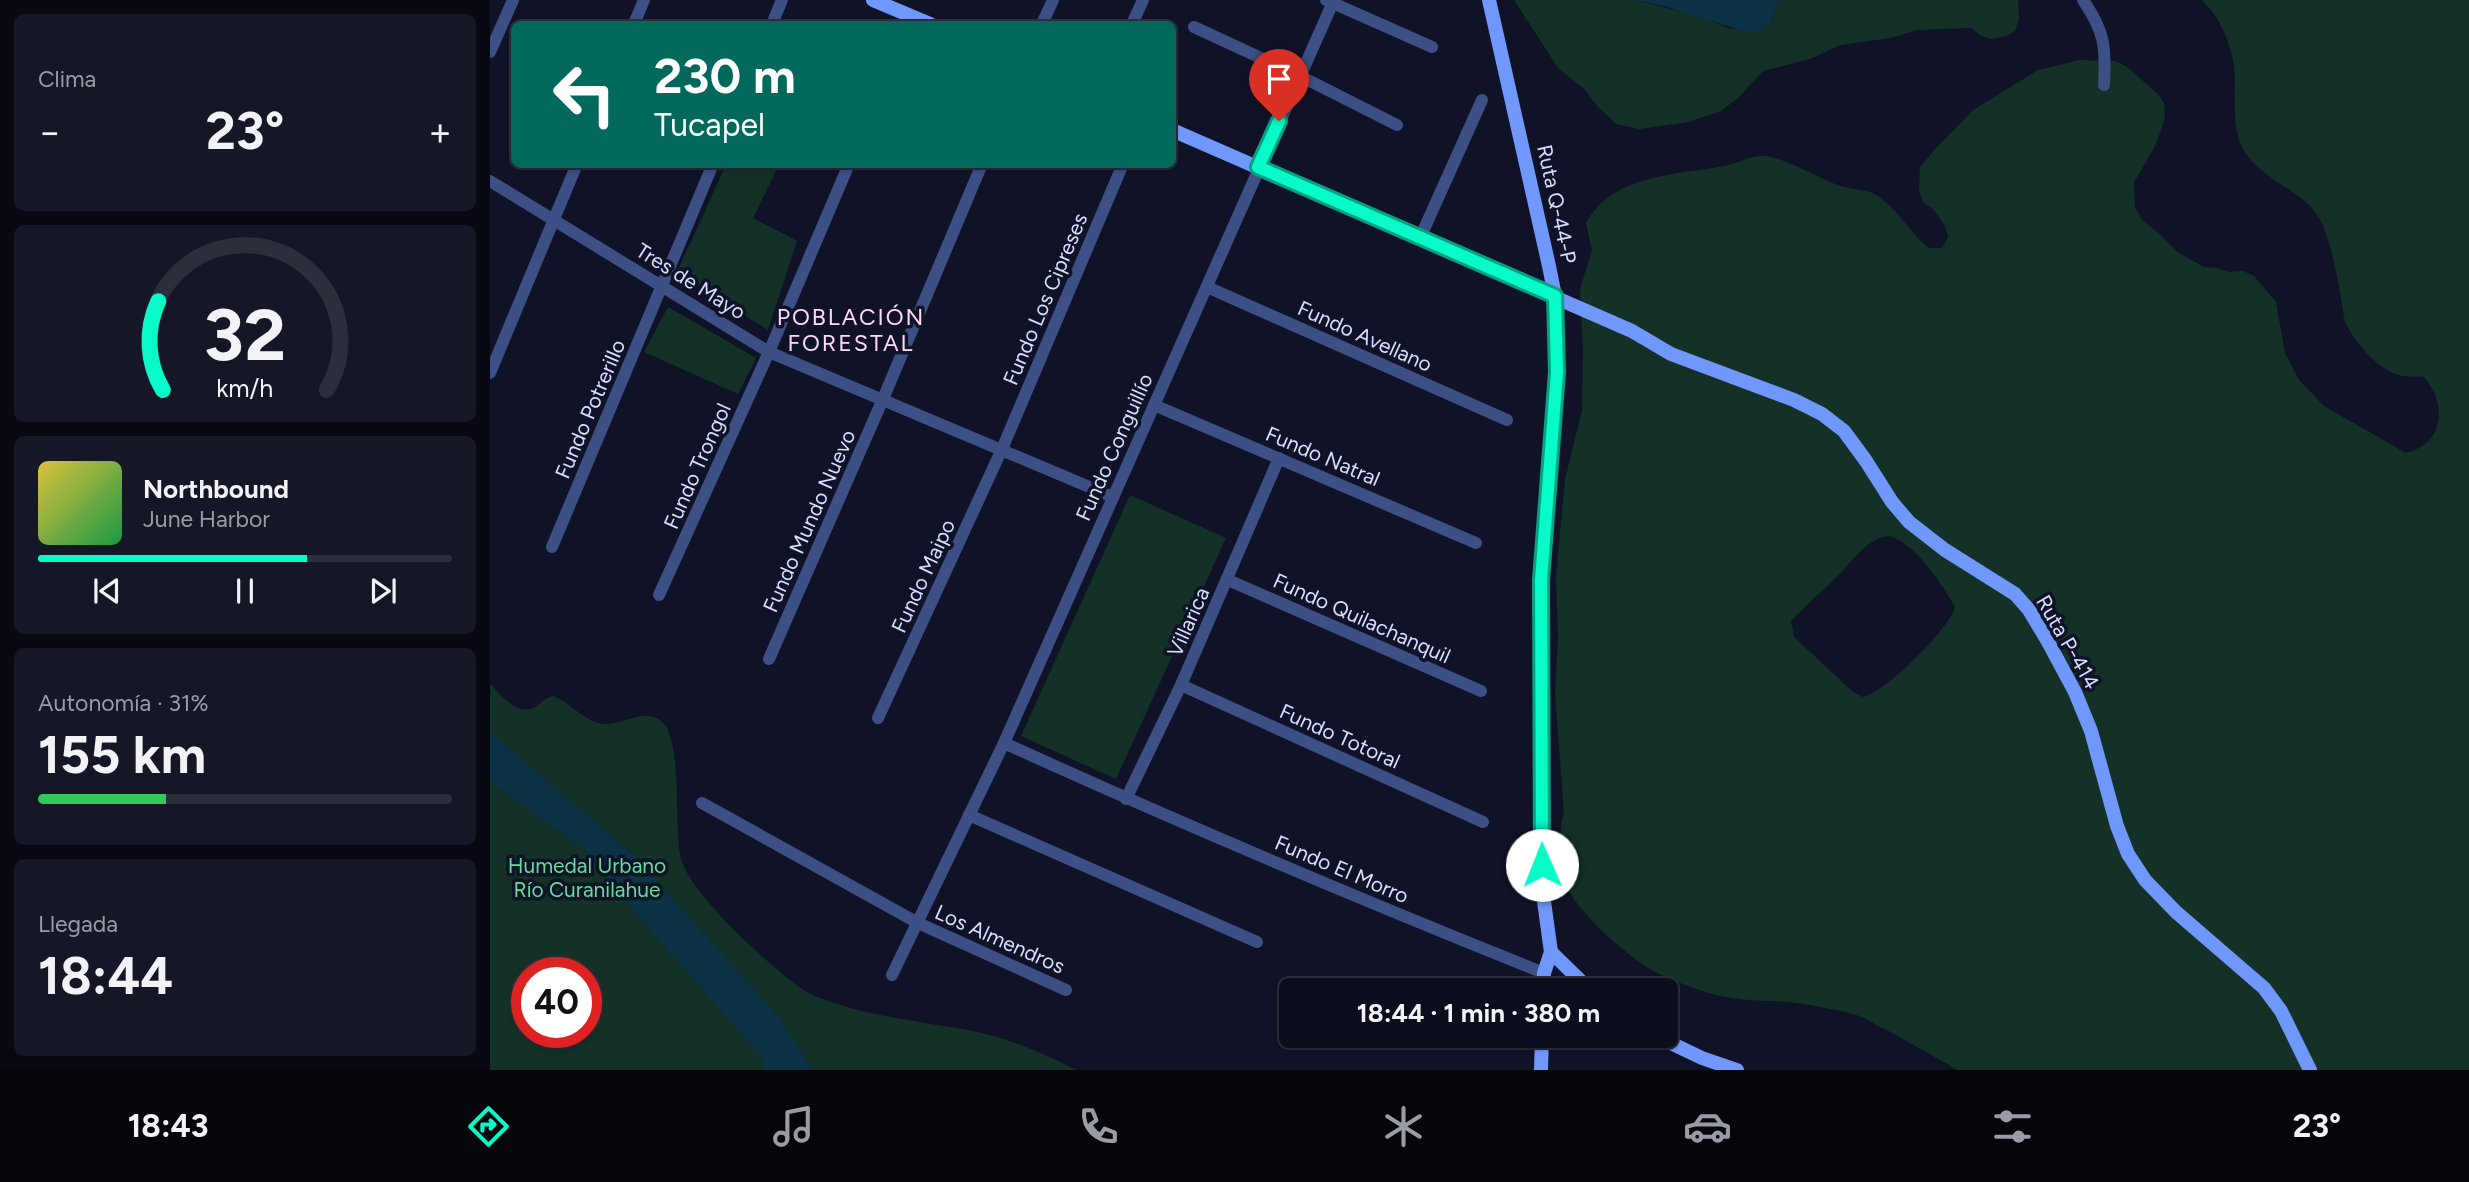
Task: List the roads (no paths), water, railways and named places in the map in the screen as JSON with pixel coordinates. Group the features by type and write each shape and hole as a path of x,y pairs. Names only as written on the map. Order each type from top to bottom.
{"street":[{"path":"490,52 513,0"},
{"path":"635,21 644,0"},
{"path":"773,21 782,0"},
{"path":"873,0 909,20"},
{"path":"1043,21 1053,0"},
{"path":"1133,21 1143,0"},
{"name":"Ruta Q-44-P","path":"1489,0 1555,296 1557,372 1544,530 1540,657 1542,887 1551,952"},
{"path":"2083,0 2096,19 2106,49 2104,85"},
{"path":"1331,1 1432,47"},
{"name":"Fundo Conguillío","path":"892,975 1004,743 1331,1"},
{"path":"1194,27 1397,125"},
{"path":"1420,238 1482,100"},
{"name":"Ruta P-414","path":"1176,132 1555,296 1632,331 1671,354 1794,400 1822,414 1844,431 1892,502 1909,522 1945,550 2015,594 2029,610 2075,692 2091,731 2117,825 2128,854 2145,880 2176,912 2264,988 2281,1011 2310,1070"},
{"path":"490,373 575,168"},
{"name":"Fundo Potrerillo","path":"552,547 711,168"},
{"name":"Fundo Trongol","path":"659,595 769,352 847,168"},
{"name":"Fundo Mundo Nuevo","path":"769,659 980,168"},
{"name":"Fundo Los Cipreses","path":"1002,449 1122,168"},
{"name":"Tres de Mayo","path":"490,180 769,352 1113,497"},
{"name":"Fundo Avellano","path":"1207,287 1507,421"},
{"name":"Fundo Natral","path":"1154,405 1476,543"},
{"name":"Fundo Maipo","path":"878,718 1002,449"},
{"name":"Villarica","path":"1126,799 1181,685 1279,458"},
{"name":"Fundo Quilachanquil","path":"1228,580 1480,691"},
{"name":"Fundo Totoral","path":"1181,685 1483,822"},
{"path":"1004,743 1126,799"},
{"name":"Fundo El Morro","path":"1126,799 1544,973"},
{"name":"Los Almendros","path":"702,803 918,923 1066,990"},
{"path":"969,815 1256,942"},
{"path":"1544,978 1551,952 1578,978"},
{"path":"1678,1047 1737,1070"},
{"path":"1541,1070 1542,1048"}],"water":[{"path":"1636,0 1778,0 1770,24 1760,31 1746,32"},
{"path":"490,732 631,852 778,1016 813,1070 765,1070 760,1056 634,911 586,851 490,781"}],"district":[{"name":"POBLACIÓN FORESTAL","path":"851,330"}],"park label":[{"name":"Humedal Urbano Río Curanilahue","path":"587,877"}]}
